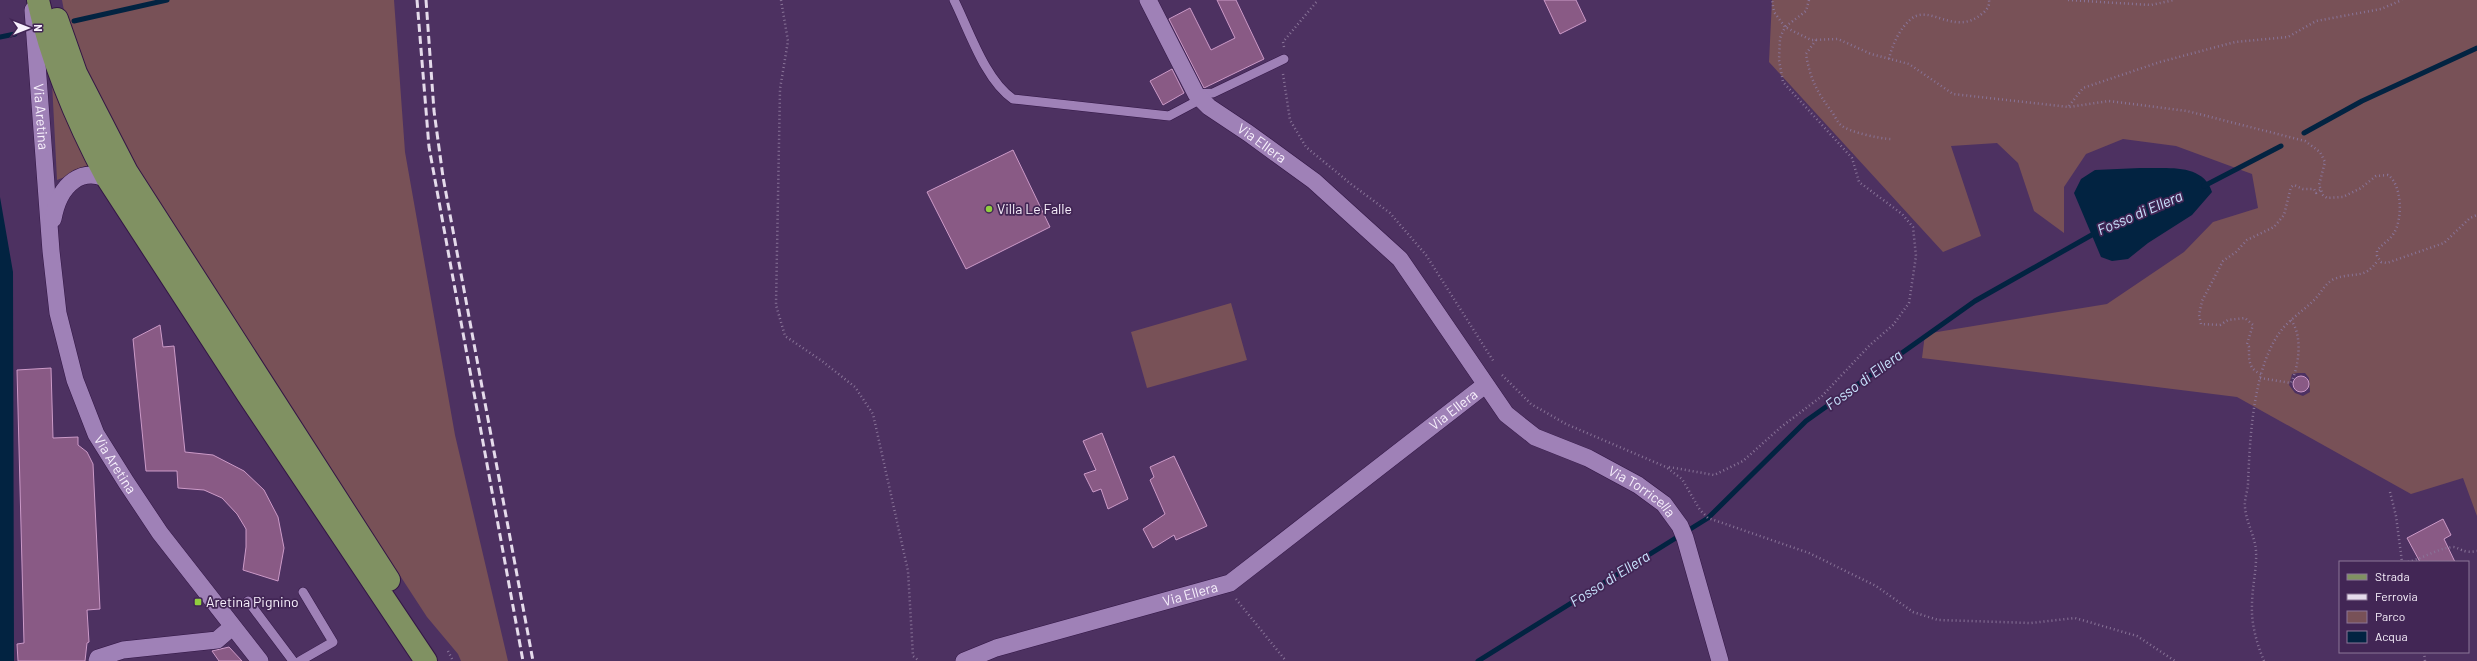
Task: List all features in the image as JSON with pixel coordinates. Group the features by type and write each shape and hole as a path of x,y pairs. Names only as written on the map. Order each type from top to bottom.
{"main road":[{"path":"38,0 56,67 90,147 107,178 248,395 426,661"},
{"path":"52,0 61,34 76,73 127,172 413,617 441,656"}],"street":[{"name":"Via Aretina","path":"33,0 50,233 60,319 75,380 96,434 160,533 260,661"},
{"name":"Via Ellera","path":"964,661 996,648 1230,583 1485,385 1400,259 1314,182 1198,97 1148,0"},
{"name":"Via Aretina","path":"50,233 56,204 62,191 68,185 87,176 107,178 124,189 153,212"},
{"name":"Via Torricella","path":"1485,385 1506,414 1536,437 1588,458 1638,485 1664,504 1682,532 1720,661"},
{"path":"97,661 98,658 123,650 217,640 232,627"}],"lane":[{"path":"954,0 985,65 1001,91 1013,99 1169,116 1198,97 1213,93 1284,59"},
{"path":"300,661 333,642 303,592"},
{"path":"248,601 293,661"}],"path":[{"path":"781,0 788,41 780,89 776,220 776,306 785,336 822,361 855,387 873,414 908,571 913,656 919,661"},
{"path":"1318,0 1284,42 1283,78 1290,120 1306,146 1351,184 1390,213 1426,255 1494,364"},
{"path":"1772,0 1774,12 1786,27 1811,40 1838,39 1871,54 1909,64 1953,94 2069,106 2109,101 2187,111 2305,141 2320,152 2326,162 2318,185 2320,190 2327,198 2334,199 2361,188 2376,176 2388,174 2394,179 2399,192 2398,221 2394,234 2377,251 2378,260 2373,268 2363,275 2348,275 2333,280 2322,290 2314,300 2291,320 2273,344 2261,374 2252,422 2248,485 2244,506 2256,550 2252,608 2256,643 2264,661"},
{"path":"1666,467 1714,475 1743,461 1781,427 1822,396 1870,346 1893,325 1909,303 1916,256 1913,227 1902,214 1859,182 1852,158 1782,82 1779,60 1780,38 1786,27 1806,11 1809,0"},
{"path":"1889,59 1892,46 1912,18 1925,14 1950,22 1971,22 1987,10 1989,0"},
{"path":"2068,0 2151,5 2174,0"},
{"path":"2069,106 2083,88 2160,62 2235,42 2288,37 2316,21 2381,9 2402,0"},
{"path":"1816,40 1806,54 1810,73 1824,104 1841,125 1849,130 1880,139 1891,139"},
{"path":"2261,374 2254,370 2249,361 2249,347 2247,344 2253,325 2249,320 2245,318 2228,320 2220,325 2200,324 2199,315 2202,302 2223,261 2236,252 2247,240 2274,227 2284,214 2291,187 2294,185 2303,189 2314,189 2316,194 2320,190"},
{"path":"2378,260 2387,263 2444,243 2470,218 2477,215"},
{"path":"2260,378 2292,383 2297,368 2296,355 2299,340 2291,320"},
{"path":"1498,370 1530,404 1566,424 1666,467 1682,479 1700,510 1708,518 1809,553 1876,586 1913,612 1938,620 2031,623 2075,618 2137,636 2175,661"},
{"path":"2390,492 2396,516 2402,561"},
{"path":"2412,561 2423,558 2428,553 2439,549 2456,547 2468,553 2477,551"},
{"path":"1224,585 1286,661"},
{"path":"441,656 453,661"}],"green space":[{"path":"62,0 394,0 405,152 455,435 508,661 461,661 458,654 427,617 155,200 91,88 65,16"},
{"path":"1772,0 2477,0 2477,516 2463,478 2411,494 2237,397 1922,358 1925,334 2107,304 2184,252 2213,222 2258,208 2252,174 2176,146 2123,139 2086,154 2064,187 2064,233 2034,211 2018,163 1997,143 1951,146 1981,236 1943,252 1769,62","holes":["2305,373 2309,378 2310,392 2303,396 2295,393 2289,385 2292,374"]},
{"path":"52,82 91,167 57,180"},
{"path":"1231,303 1247,360 1147,388 1131,332"}],"water":[{"path":"2171,168 2192,171 2207,182 2212,192 2192,215 2148,243 2128,259 2112,261 2101,257 2074,193 2081,179 2095,170"},
{"path":"0,197 13,272 14,661 0,661"}],"building":[{"path":"1217,0 1236,0 1264,59 1204,88 1169,19 1190,8 1211,50 1235,38"},
{"path":"1544,0 1576,0 1586,21 1560,34"},
{"path":"1172,69 1184,93 1163,105 1150,81"},
{"name":"Villa Le Falle","path":"1013,150 1050,227 966,269 927,192"},
{"path":"160,325 163,347 174,346 185,452 213,455 244,471 264,490 278,517 284,548 278,581 243,570 246,547 246,529 237,514 222,498 204,490 178,488 177,471 146,471 133,339"},
{"path":"51,368 53,438 78,437 78,445 87,452 93,464 100,609 87,610 89,642 87,643 85,661 18,661 17,644 24,643 17,370"},
{"path":"2301,376 2307,378 2309,384 2307,390 2301,392 2295,390 2293,384 2295,378"},
{"path":"1102,433 1128,499 1108,509 1101,489 1093,492 1084,474 1096,470 1083,441"},
{"path":"1174,456 1207,526 1176,540 1174,535 1153,548 1143,529 1165,514 1150,480 1154,477 1150,467"},
{"path":"2443,519 2451,535 2444,539 2455,561 2419,561 2407,538"},
{"path":"229,647 242,661 219,661 212,651"}],"waterway":[{"path":"74,21 167,0"},
{"path":"0,37 15,34"},
{"name":"Fosso di Ellera","path":"2304,133 2362,101 2477,48"},
{"name":"Fosso di Ellera","path":"2204,186 2281,146"},
{"name":"Fosso di Ellera","path":"1478,661 1708,518 1806,421 1975,301 2097,232"}],"railway":[{"path":"417,0 429,147 523,661"},
{"path":"426,0 434,111 443,177 533,661"}],"place":[{"name":"Villa Le Falle","path":"989,209"},
{"name":"Aretina Pignino","path":"198,602"}]}
